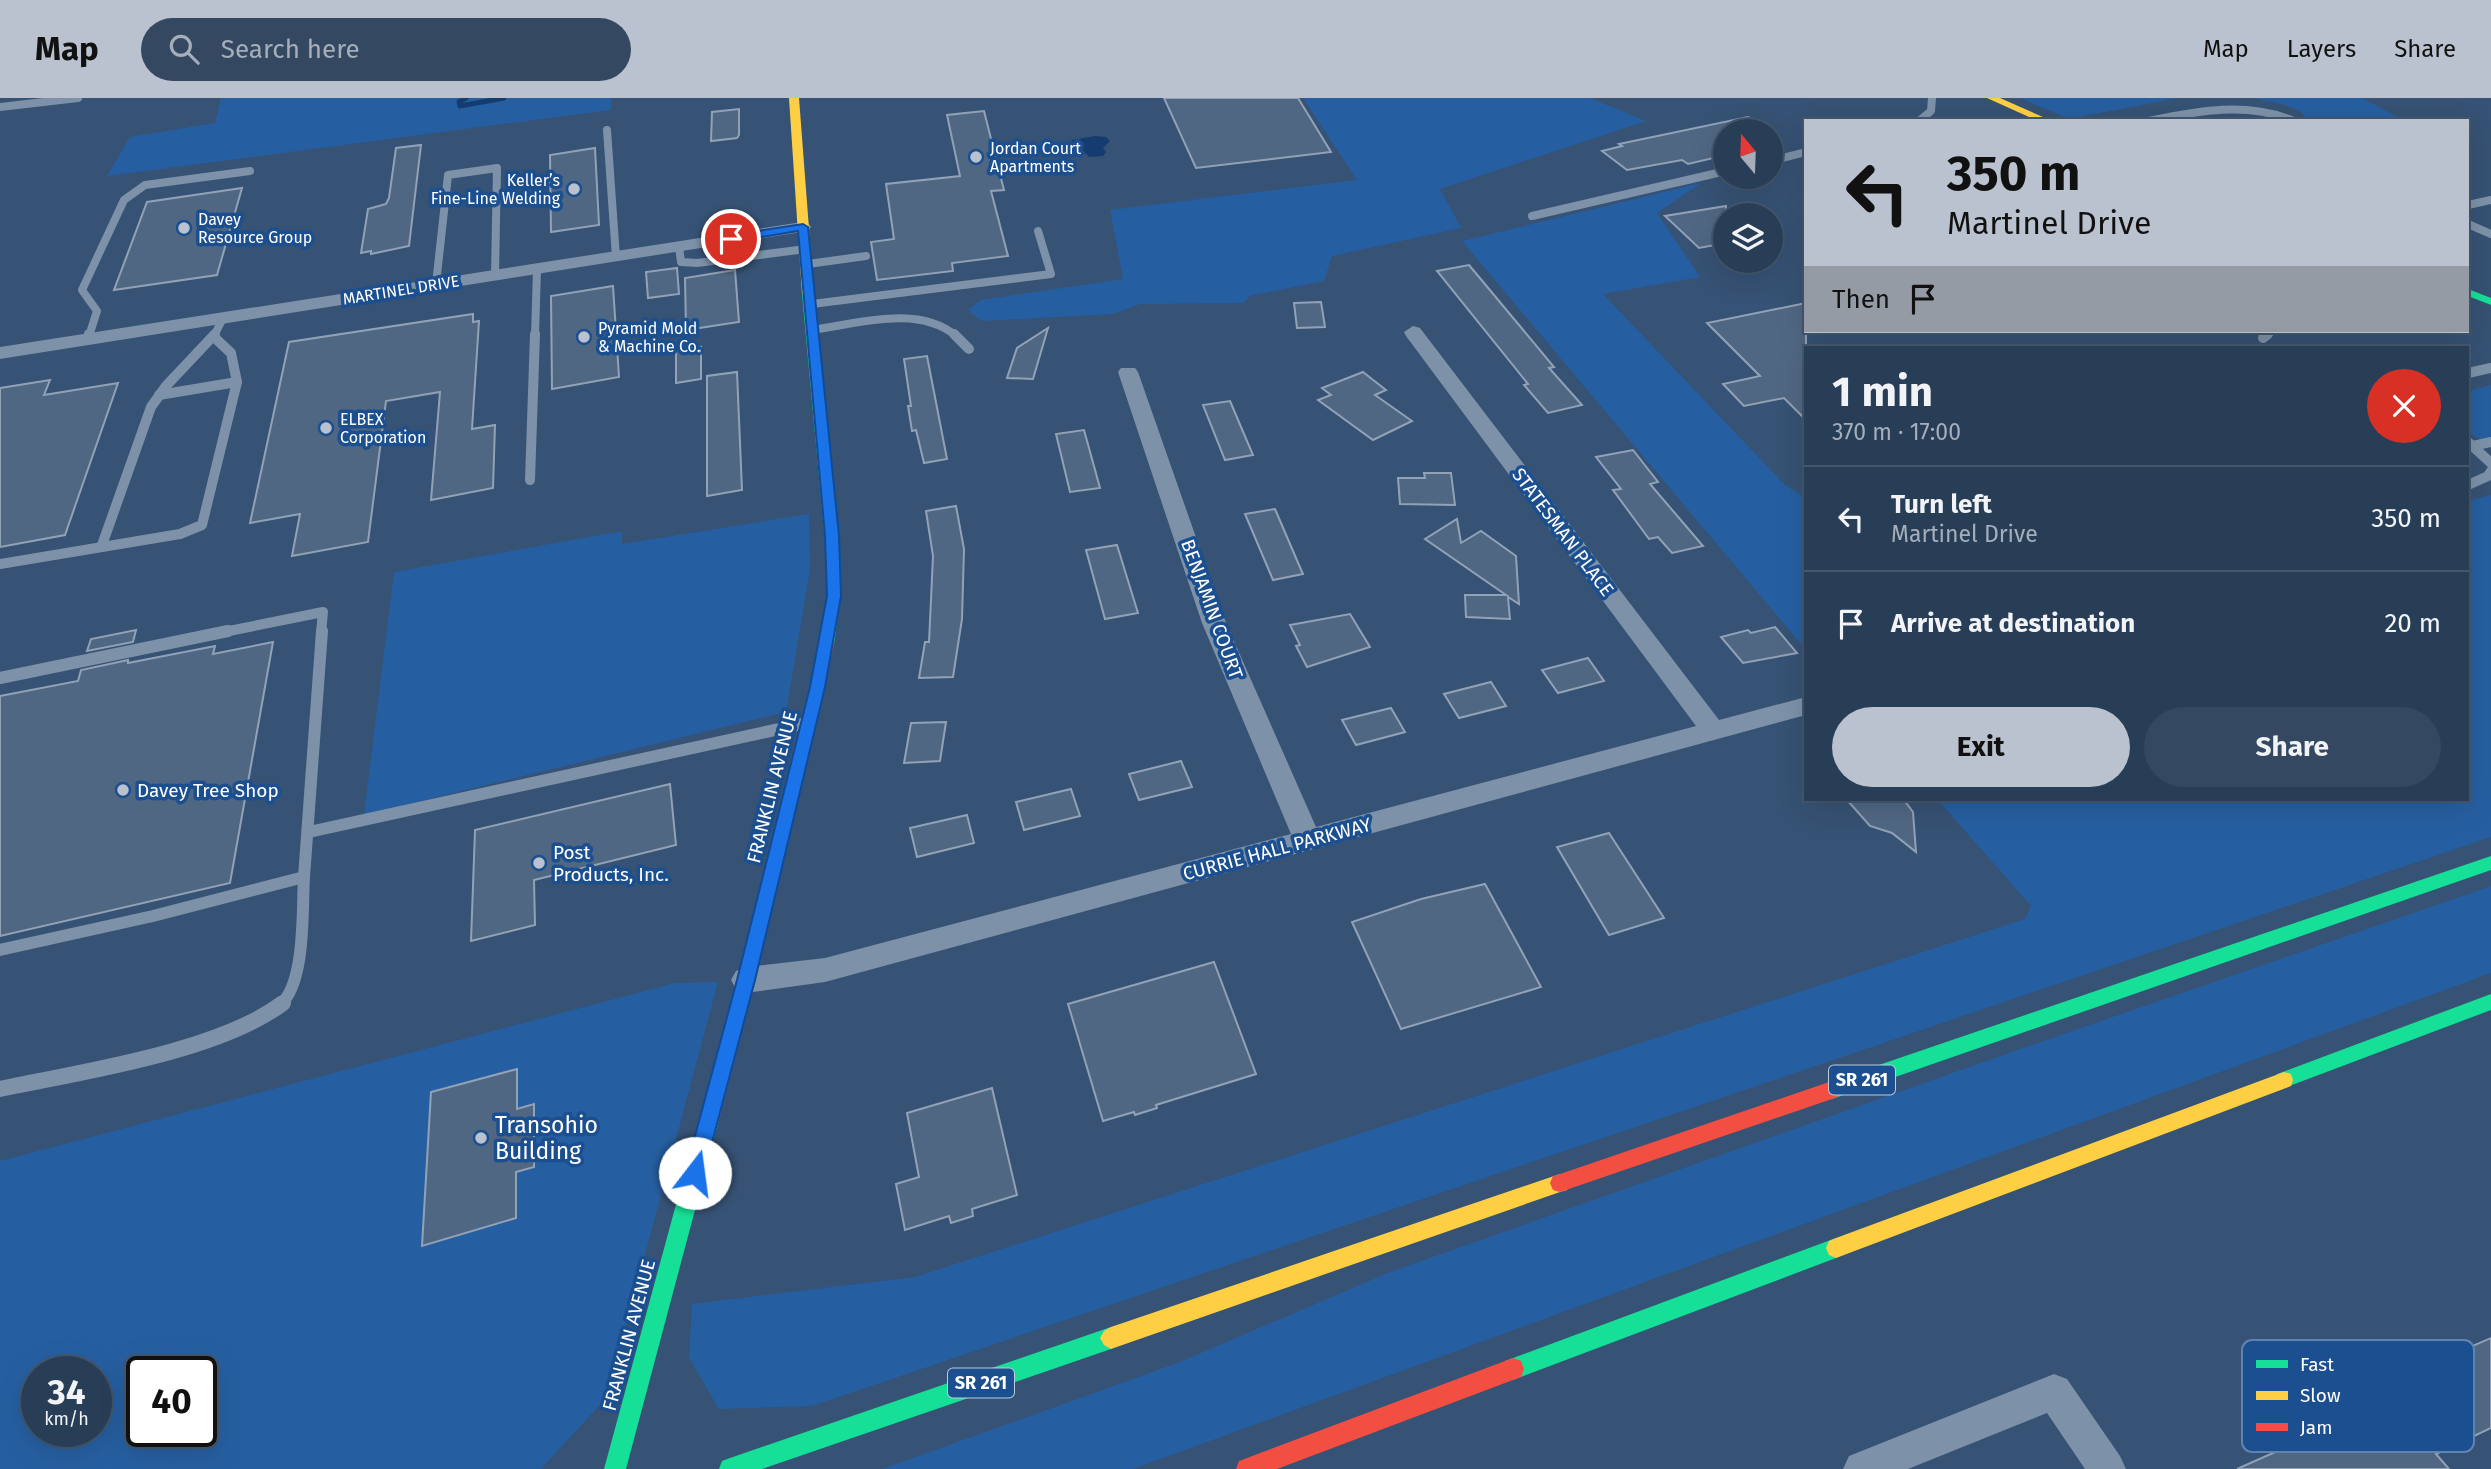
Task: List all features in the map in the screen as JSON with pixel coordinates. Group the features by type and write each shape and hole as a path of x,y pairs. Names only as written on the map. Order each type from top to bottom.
{"main road":[{"name":"FRANKLIN AVENUE","path":"615,1469 746,980 830,630 834,596 833,553 794,98"},
{"path":"1992,98 2042,119"},
{"path":"2469,292 2491,302"},
{"name":"SR 261","path":"730,1469 2491,863"},
{"path":"1247,1469 2491,1002"}],"street":[{"name":"MARTINEL DRIVE","path":"0,353 803,227"},
{"name":"STATESMAN PLACE","path":"1413,332 1713,732"},
{"name":"BENJAMIN COURT","path":"1128,372 1214,623 1308,841"},
{"name":"CURRIE HALL PARKWAY","path":"746,980 825,970 1804,707"},
{"path":"1862,1469 2054,1392 2107,1469"}],"lane":[{"path":"0,107 78,98"},
{"path":"1921,119 1931,111 1932,98"},
{"path":"2158,119 2249,104 2264,106 2290,119"},
{"path":"607,130 616,257"},
{"path":"1783,157 1804,152"},
{"path":"436,284 448,175 498,168 495,275"},
{"path":"88,339 97,311 82,290 124,200 145,186 250,172"},
{"path":"1531,216 1713,174"},
{"path":"2469,205 2491,200"},
{"path":"2469,224 2491,234"},
{"path":"812,304 1051,274 1038,231"},
{"path":"679,247 681,262 697,263 807,256 866,257"},
{"path":"530,480 537,269"},
{"path":"102,545 145,420 159,395 214,337 223,317"},
{"path":"813,330 907,320 932,321 959,338 969,349"},
{"path":"2263,338 2269,333"},
{"path":"0,564 180,534 202,525 237,382 231,353 214,337"},
{"path":"2469,373 2491,368"},
{"path":"159,395 237,382"},
{"path":"2470,444 2491,442"},
{"path":"2470,444 2491,463"},
{"path":"2469,485 2488,476 2491,471"},
{"path":"0,678 323,612 297,971 284,1003 249,1026 190,1045 0,1089"},
{"path":"309,832 809,723"},
{"path":"0,950 304,877"}],"shaded area":[{"path":"221,98 612,98 610,110 107,176 130,137 215,123"},
{"path":"1303,98 1590,98 1646,121 1440,189 1461,228 1332,256 1324,281 1250,296 1243,303 1140,304 1113,314 982,321 968,310 981,300 1123,279 1110,210 1357,180"},
{"path":"2020,98 2178,98 2069,119"},
{"path":"2253,98 2362,98 2401,119 2306,119 2292,107"},
{"path":"1106,137 1110,141 1103,148 1106,152 1103,156 1089,157 1083,150 1068,146 1072,140"},
{"path":"1701,183 1657,213 1700,277 1603,294 1785,485 1804,497 1804,648 1462,241"},
{"path":"2491,385 2491,446 2469,433 2469,391"},
{"path":"2491,495 2491,837 812,1406 719,1409 689,1358 692,1304 915,1277 2025,919 2031,906 1939,801 2469,801 2469,501"},
{"path":"809,514 810,570 786,712 364,815 394,572 622,531 622,544"},
{"path":"2491,886 2491,973 1133,1469 882,1469 1180,1362 1390,1272"},
{"path":"718,982 607,1397 541,1469 0,1469 0,1161 675,983"}],"building":[{"path":"1164,98 1298,98 1331,152 1196,168"},
{"path":"739,109 737,138 711,141 712,112"},
{"path":"984,111 1004,190 991,191 1008,256 952,263 953,271 877,280 871,242 894,239 886,184 960,176 947,115"},
{"path":"1713,124 1713,158 1688,164 1682,160 1627,170 1602,151 1622,146 1619,144"},
{"path":"421,145 409,246 371,254 371,251 361,253 368,209 386,204 389,198 396,148"},
{"name":"Keller’s Fine-Line Welding","path":"595,148 599,225 551,232 550,155"},
{"name":"Davey Resource Group","path":"242,188 217,275 114,290 147,202"},
{"path":"1713,208 1713,245 1699,248 1665,216"},
{"path":"1469,265 1554,367 1549,368 1582,405 1548,413 1524,385 1528,384 1437,271"},
{"path":"677,268 679,294 648,298 646,272"},
{"path":"735,270 739,322 686,330 685,278"},
{"name":"Pyramid Mold & Machine Co.","path":"613,286 619,377 552,389 551,296"},
{"path":"1321,302 1325,327 1297,328 1294,303"},
{"path":"1804,303 1804,418 1784,398 1744,406 1723,384 1760,376 1707,323"},
{"name":"ELBEX Corporation","path":"473,314 473,322 479,321 472,429 495,425 493,488 431,500 440,392 386,401 368,542 292,556 300,514 250,523 289,342"},
{"path":"1048,328 1033,379 1007,378 1017,348"},
{"path":"701,347 701,379 676,383 676,350"},
{"path":"927,356 947,459 924,463 916,430 912,431 904,359"},
{"path":"737,372 742,490 707,496 707,376"},
{"path":"1363,372 1386,390 1375,395 1412,421 1373,440 1318,400 1331,395 1322,388"},
{"path":"50,380 44,395 118,383 65,535 0,547 0,388"},
{"path":"1230,401 1253,455 1225,460 1203,405"},
{"path":"1084,430 1100,488 1070,492 1056,434"},
{"path":"1633,450 1658,482 1650,484 1703,546 1672,553 1658,537 1649,539 1613,490 1621,489 1596,457"},
{"path":"1424,473 1451,473 1455,505 1400,504 1398,478 1425,478"},
{"path":"956,506 964,549 962,619 953,677 919,678 925,642 929,642 933,556 926,511"},
{"path":"1275,509 1303,574 1273,580 1245,514"},
{"path":"1457,519 1461,543 1481,531 1516,556 1519,604 1508,597 1510,619 1466,617 1465,595 1506,595 1425,539"},
{"path":"1117,545 1138,613 1105,619 1086,550"},
{"path":"1350,614 1370,647 1307,667 1296,646 1300,645 1290,625"},
{"path":"1775,627 1797,653 1743,663 1721,637 1748,630 1751,633"},
{"path":"136,630 133,642 87,651 91,639"},
{"name":"Davey Tree Shop","path":"273,642 230,883 0,936 0,696 78,681 81,670 128,660 128,663 215,646 213,654"},
{"path":"1588,658 1604,681 1558,693 1542,670"},
{"path":"1491,682 1506,706 1459,718 1444,694"},
{"path":"1391,708 1405,732 1356,745 1342,720"},
{"path":"946,722 940,761 904,763 911,723"},
{"path":"1181,761 1192,787 1139,800 1129,774"},
{"name":"Post Products, Inc.","path":"670,784 676,845 534,880 535,925 471,941 475,830"},
{"path":"1071,789 1080,816 1024,830 1016,802"},
{"path":"1848,801 1905,801 1913,812 1916,852 1892,833 1870,826"},
{"path":"967,815 974,843 917,857 910,828"},
{"path":"1609,833 1664,918 1609,935 1557,847"},
{"path":"1485,884 1541,987 1401,1029 1352,922 1421,899"},
{"path":"1214,962 1256,1074 1156,1105 1157,1108 1135,1115 1134,1112 1103,1121 1068,1004"},
{"name":"Transohio Building","path":"517,1069 517,1109 534,1104 534,1167 516,1172 516,1218 422,1246 431,1092"},
{"path":"992,1088 1017,1195 972,1209 973,1216 951,1223 949,1216 905,1230 896,1184 919,1177 907,1113"},
{"path":"2491,1338 2491,1428 2474,1436 2474,1345"},
{"path":"2275,1452 2440,1452 2436,1454 2449,1469 2237,1469"}],"waterway":[{"path":"466,98 459,102 460,106 504,98"}],"traffic: fast":[{"path":"2469,292 2491,302"},
{"path":"808,294 833,553 834,596 827,644"},
{"path":"1832,1090 2491,863"},
{"path":"2284,1080 2491,1002"},
{"path":"615,1469 709,1120"},
{"path":"1513,1369 1836,1248"},
{"path":"730,1469 1111,1338"}],"traffic: slow":[{"path":"794,98 808,294"},
{"path":"1992,98 2042,119"},
{"path":"1836,1248 2284,1080"},
{"path":"1111,1338 1560,1183"}],"traffic: jam":[{"path":"709,1120 746,980 827,644"},
{"path":"1560,1183 1832,1090"},
{"path":"1247,1469 1513,1369"}],"place":[{"name":"Jordan Court Apartments","path":"976,157"},
{"name":"Keller’s Fine-Line Welding","path":"574,189"},
{"name":"Davey Resource Group","path":"184,228"},
{"name":"Pyramid Mold & Machine Co.","path":"584,337"},
{"name":"ELBEX Corporation","path":"326,428"},
{"name":"Davey Tree Shop","path":"123,790"},
{"name":"Post Products, Inc.","path":"539,863"},
{"name":"Transohio Building","path":"481,1138"}],"route":[{"path":"695,1173 818,687 834,596 832,536 803,227 731,239"}]}
